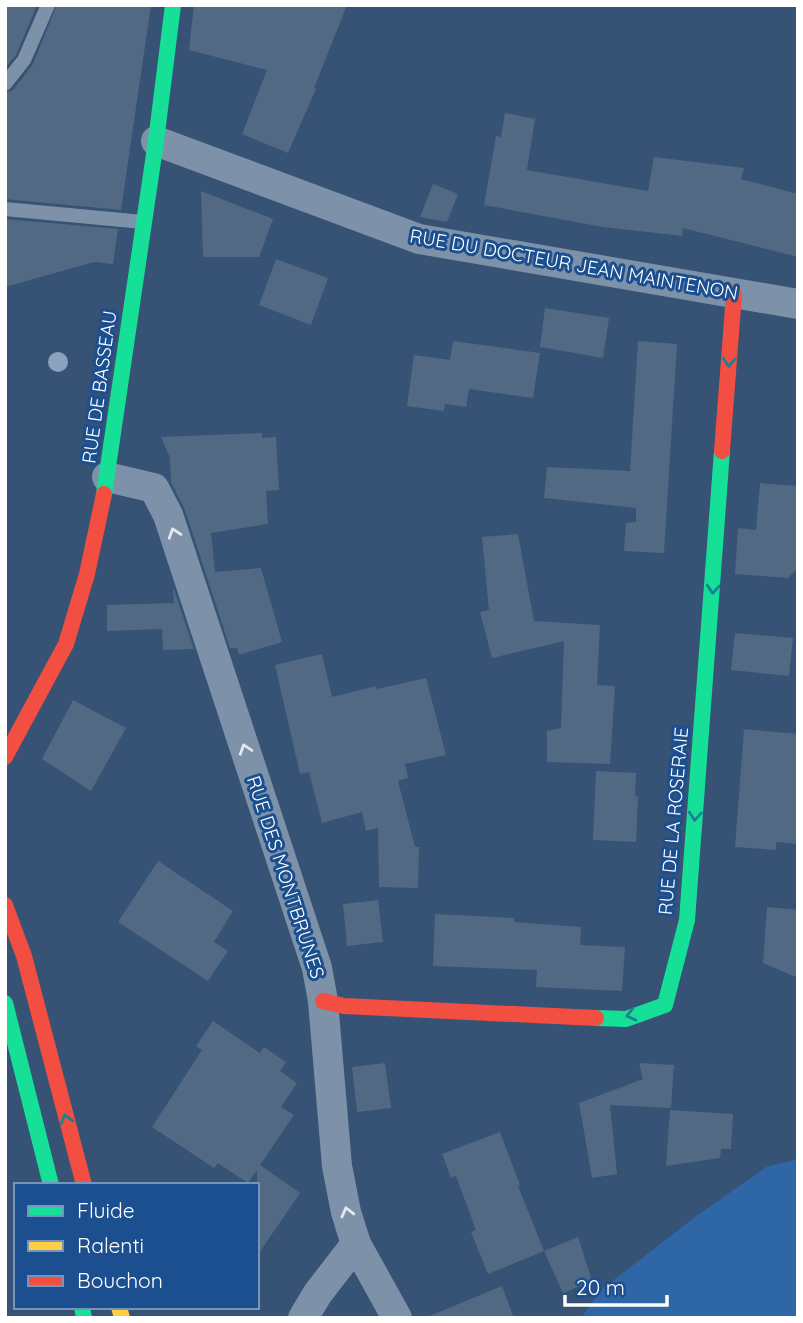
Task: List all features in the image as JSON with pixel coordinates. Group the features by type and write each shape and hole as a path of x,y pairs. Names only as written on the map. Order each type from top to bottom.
{"street":[{"name":"RUE DE BASSEAU","path":"5,757 66,644 87,574 107,477 145,222 173,5"},
{"name":"RUE DU DOCTEUR JEAN MAINTENON","path":"156,141 419,239 798,304"},
{"name":"RUE DE LA ROSERAIE","path":"323,1001 344,1006 626,1019 665,1004 687,920 734,294"},
{"name":"RUE DES MONTBRUNES","path":"107,477 154,488 168,515 317,968 323,1001 337,1166 346,1212 356,1244 397,1318"},
{"path":"5,905 24,956 83,1183"},
{"path":"5,1003 50,1183"},
{"path":"303,1318 318,1293 356,1244"}],"lane":[{"path":"5,84 24,60 48,5"},
{"path":"5,209 145,222"}],"shaded area":[{"path":"798,1159 798,1318 581,1318 602,1289 695,1217 766,1167"}],"building":[{"path":"5,5 37,5 16,55 5,68"},
{"path":"57,5 151,5 121,210 5,199 5,93 13,90 33,64"},
{"path":"194,5 347,5 314,88 316,89 288,153 242,134 267,70 189,50"},
{"path":"505,113 535,119 527,170 648,191 654,157 744,168 741,179 798,194 798,257 683,228 682,236 603,227 484,205 496,136 501,137"},
{"path":"433,184 458,194 447,222 420,217"},
{"path":"201,191 273,219 259,257 203,257"},
{"path":"5,219 118,229 113,264 94,262 5,287"},
{"path":"276,259 328,278 311,325 259,305"},
{"path":"545,308 609,318 603,358 540,347"},
{"path":"453,341 540,353 533,398 469,389 466,407 445,404 444,411 407,406 414,355 450,360"},
{"path":"638,341 677,344 664,553 624,551 626,523 636,522 636,508 544,498 547,467 630,471"},
{"path":"262,433 262,438 276,437 279,490 266,491 268,524 211,533 215,572 261,568 282,642 239,655 237,648 230,648 185,510 171,482 170,458 161,437"},
{"path":"760,483 798,486 798,556 796,570 788,578 735,574 738,528 756,530"},
{"path":"518,534 534,621 600,625 597,685 615,686 610,764 547,762 547,731 561,728 564,641 492,658 480,612 489,610 482,537"},
{"path":"173,587 194,649 163,650 162,629 107,631 107,605 174,603"},
{"path":"735,633 793,638 789,676 731,670"},
{"path":"322,654 332,697 426,678 446,755 405,764 408,778 398,781 415,847 419,847 418,888 379,887 378,828 366,831 362,812 322,823 309,772 300,774 275,665"},
{"path":"73,700 126,728 91,791 42,759"},
{"path":"744,729 798,734 798,844 776,842 776,850 735,847"},
{"path":"596,771 636,773 636,842 593,840"},
{"path":"158,861 233,911 214,942 228,951 208,981 118,922"},
{"path":"378,900 383,942 347,946 343,904"},
{"path":"767,907 798,910 798,978 763,963"},
{"path":"435,914 514,918 514,922 581,927 580,945 625,947 622,991 536,987 537,970 433,966"},
{"path":"213,1021 260,1053 264,1047 286,1062 280,1071 297,1083 281,1107 294,1115 260,1165 300,1193 259,1253 257,1170 248,1183 218,1163 214,1168 152,1127 202,1050 196,1046"},
{"path":"385,1063 391,1108 357,1112 352,1067"},
{"path":"639,1063 674,1065 671,1108 610,1105 617,1174 592,1178 579,1103 643,1079"},
{"path":"670,1110 733,1114 731,1149 721,1149 720,1158 666,1166"},
{"path":"500,1132 544,1251 488,1274 471,1232 476,1230 456,1176 451,1178 442,1154"},
{"path":"578,1237 592,1281 563,1293 544,1251"},
{"path":"502,1286 514,1318 427,1318 427,1317"}],"traffic: fast":[{"path":"104,494 156,141 173,5"},
{"path":"596,1018 626,1019 665,1005 687,920 722,451"},
{"path":"5,1003 50,1183"},
{"path":"82,1309 84,1318"}],"traffic: slow":[{"path":"120,1309 122,1318"}],"traffic: jam":[{"path":"722,451 734,294"},
{"path":"5,757 66,644 87,574 104,494"},
{"path":"5,905 24,956 83,1183"},
{"path":"323,1001 344,1006 596,1018"}]}
